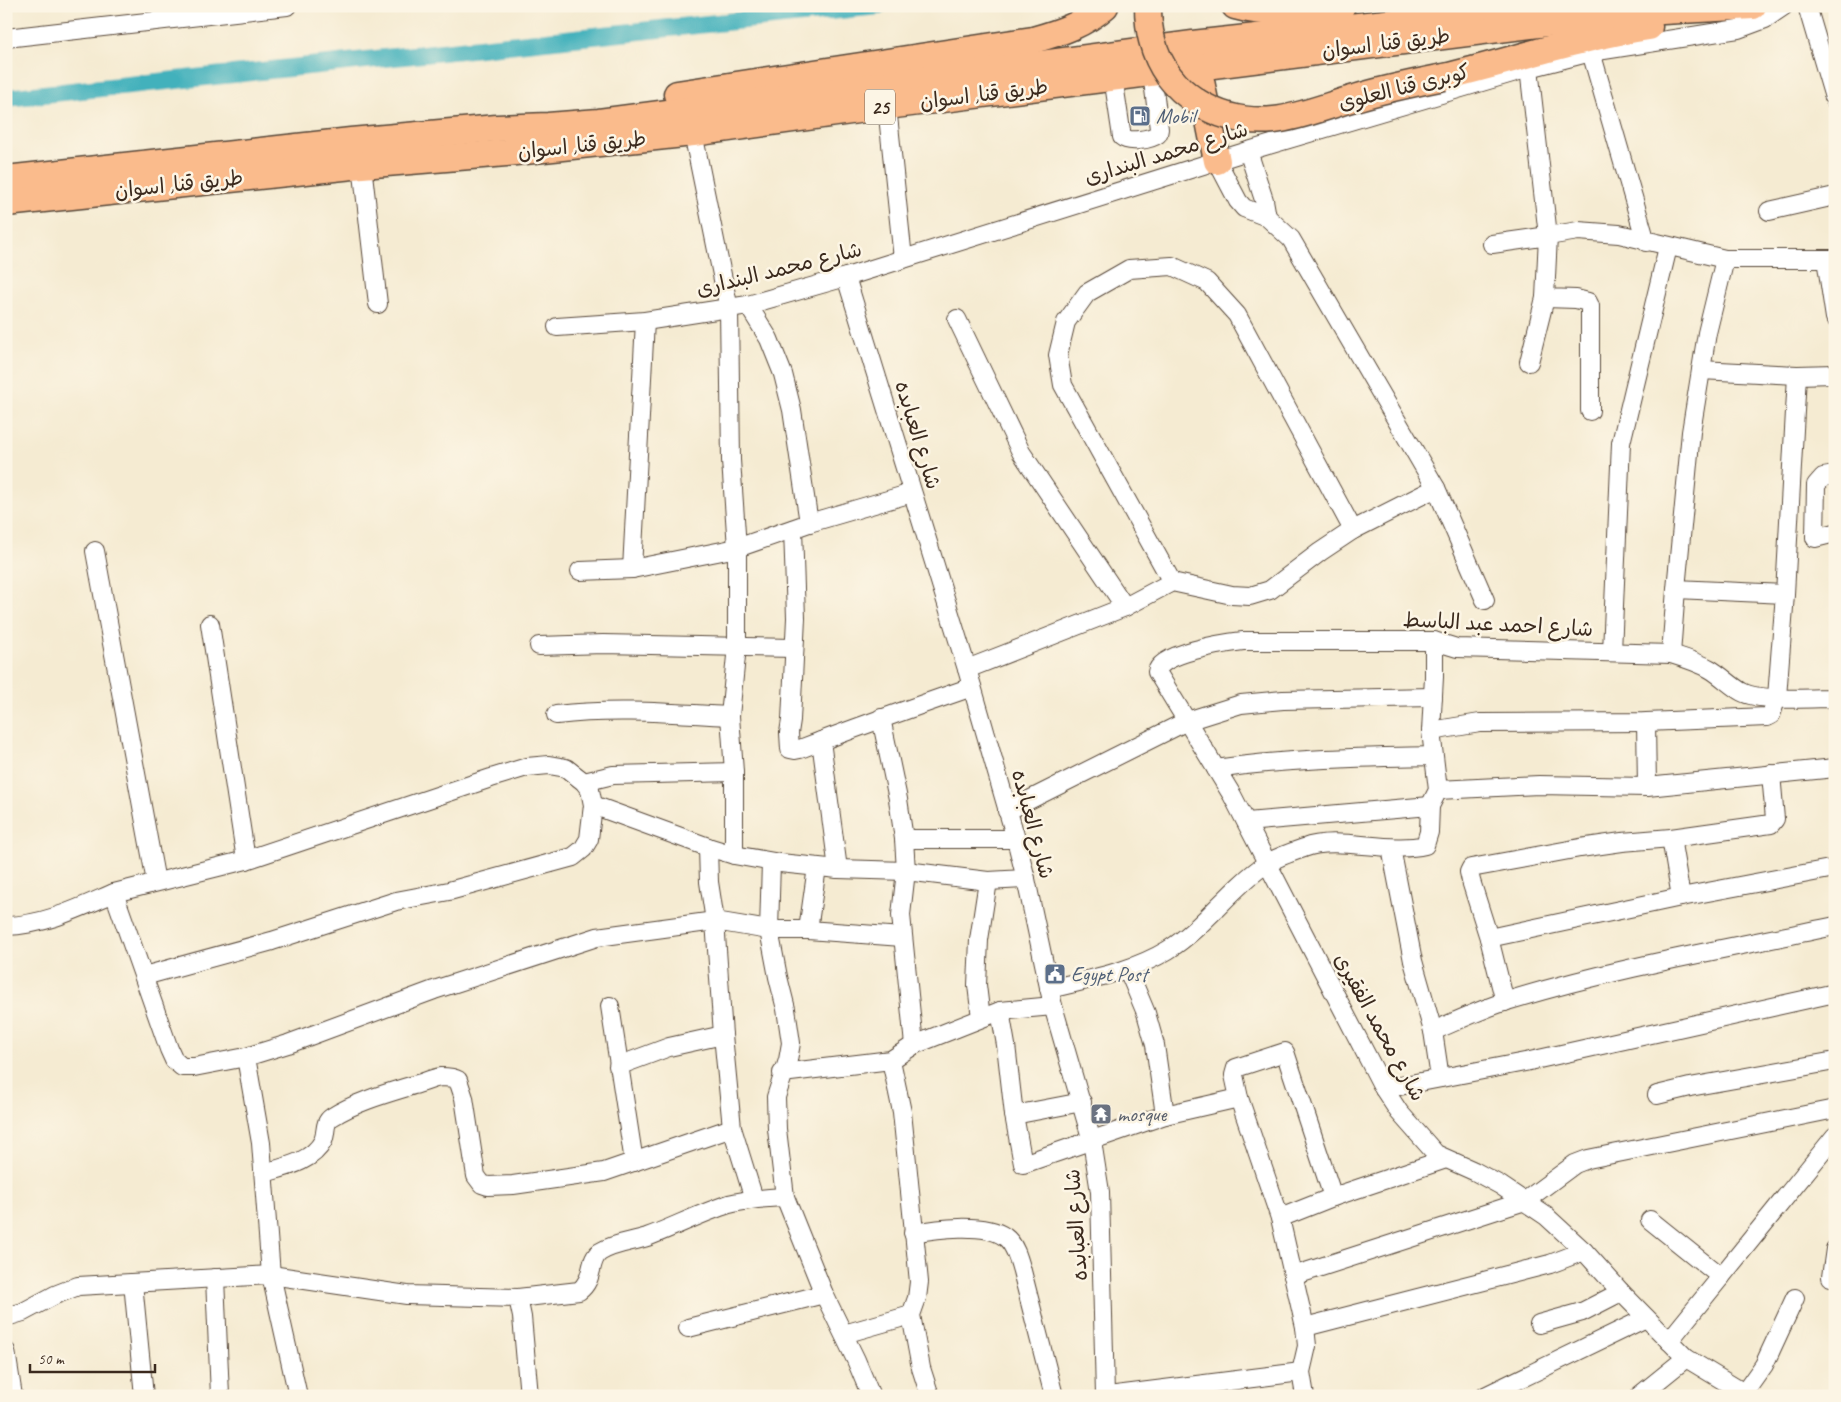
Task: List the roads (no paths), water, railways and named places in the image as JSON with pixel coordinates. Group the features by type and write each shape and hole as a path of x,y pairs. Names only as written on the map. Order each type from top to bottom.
{"highway":[{"path":"497,128 527,117 1033,40 1068,29 1084,21 1105,6"},
{"name":"كوبرى قنا العلوى","path":"1148,6 1152,40 1158,58 1167,75 1195,102 1212,111 1230,117 1252,120 1275,120 1592,38 1698,18 1722,9"},
{"path":"1221,6 1221,41"},
{"path":"1235,6 1269,12 1342,6"},
{"name":"طريق قنا, اسوان","path":"1196,55 1221,41 1539,6"},
{"name":"طريق قنا, اسوان","path":"6,179 351,140 599,122 1196,55 1603,16 1753,6"},
{"path":"1196,55 1217,161"},
{"name":"طريق قنا, اسوان","path":"6,203 362,165 506,153 693,133 887,106 1111,66"}],"street":[{"path":"6,38 288,6"},
{"name":"شارع محمد البندارى","path":"557,327 645,321 729,309 846,277 1248,151 1530,68 1591,52 1738,29 1765,19 1784,6"},
{"path":"1807,6 1835,101"},
{"path":"1591,52 1646,242"},
{"path":"1111,66 1122,137 1128,140 1153,137 1158,134 1159,129 1150,61"},
{"path":"1529,362 1545,298 1548,236 1530,68"},
{"path":"887,106 903,259"},
{"path":"693,133 729,309 731,460 737,548 737,646 730,716 734,772 734,855"},
{"path":"1248,151 1264,200 1266,217"},
{"path":"1217,161 1238,201 1244,208 1266,217 1280,227 1291,239 1436,488 1485,600"},
{"path":"362,165 378,304"},
{"path":"1769,211 1835,196"},
{"path":"1492,244 1578,231 1619,234 1646,242 1725,259 1830,259 1835,318"},
{"path":"1612,652 1621,443 1668,247"},
{"path":"1670,654 1691,432 1707,333 1725,259"},
{"path":"1172,582 1063,385 1058,355 1066,322 1087,293 1130,269 1172,266 1207,282 1237,315 1353,530"},
{"name":"شارع العبابده","path":"846,277 967,669 1016,839 1053,1006 1092,1141 1100,1192 1106,1396"},
{"path":"1545,298 1586,300 1590,306 1590,411"},
{"path":"748,304 769,339 783,374 792,410 801,526 789,747 794,750 841,735 881,718 972,687"},
{"path":"957,319 1021,452 1125,607"},
{"path":"632,569 645,321"},
{"path":"1701,370 1797,375 1835,374"},
{"path":"1431,731 1480,723 1646,722 1767,717 1771,715 1777,697 1785,594 1797,375"},
{"path":"1835,474 1823,477 1816,485 1815,538 1835,533"},
{"path":"967,669 1125,607 1172,582 1232,595 1250,596 1270,590 1320,552 1353,530 1436,488"},
{"path":"580,571 632,569 737,548 801,526 912,493"},
{"path":"95,552 156,882"},
{"path":"1676,589 1785,594"},
{"path":"210,624 246,860"},
{"path":"1050,989 1128,970 1169,950 1267,864 1307,846 1328,843 1391,848 1425,845 1428,839 1434,798 1431,731 1434,641"},
{"name":"شارع احمد عبد الباسط","path":"1157,672 1157,669 1162,664 1182,654 1202,648 1236,642 1434,641 1457,648 1670,654 1691,660 1710,669 1742,692 1752,696 1835,698"},
{"path":"539,646 589,644 794,648"},
{"name":"شارع محمد الفقيرى","path":"1157,672 1247,822 1384,1089 1416,1133 1436,1154 1482,1176 1525,1201 1553,1222 1584,1251 1621,1292 1686,1358 1745,1395"},
{"path":"1007,811 1187,721 1241,704 1292,700 1433,697"},
{"path":"556,715 580,712 650,712 730,716"},
{"path":"881,718 898,799 904,839 906,871 900,915 914,1045"},
{"path":"1646,722 1647,787"},
{"path":"820,741 838,869"},
{"path":"1216,769 1254,763 1304,760 1433,756"},
{"path":"6,926 20,926 47,921 114,893 246,860 527,767 549,765 566,768 584,782 590,790 593,806 588,839 583,849 572,858 449,891 396,902 272,940 144,976"},
{"path":"1247,822 1540,785 1647,787 1835,768"},
{"path":"584,782 613,775 734,772"},
{"path":"1505,1002 1489,938 1471,881 1470,872 1473,867 1622,842 1671,838 1771,824 1775,819 1771,774"},
{"path":"593,806 708,848 770,862 838,869 906,871 988,881 1026,880"},
{"path":"1671,838 1681,897"},
{"path":"904,839 1016,839"},
{"path":"708,848 709,882 732,1128 754,1199"},
{"path":"1391,848 1413,961 1433,1031 1440,1078"},
{"path":"770,862 769,930 786,1009 791,1043 788,1060 782,1073 776,1097 777,1129 785,1197 824,1294 871,1396"},
{"path":"808,930 817,867"},
{"path":"1489,938 1681,897 1835,868"},
{"path":"981,1018 977,984 979,940 988,881"},
{"path":"114,893 174,1060 182,1067 194,1067 246,1056 288,1044 434,990 597,937 714,921 769,930 808,930 902,937"},
{"path":"1433,1031 1505,1002 1650,965 1835,926"},
{"path":"1128,970 1146,1013 1155,1045 1165,1115"},
{"path":"1384,1089 1530,1061 1835,993"},
{"path":"610,1006 634,1162"},
{"path":"782,1073 891,1060 914,1045 1000,1011 1053,1006"},
{"path":"1000,1011 1014,1115 1023,1164 1165,1115 1239,1098"},
{"path":"618,1066 669,1047 723,1035"},
{"path":"1305,1396 1301,1372 1307,1346 1305,1327 1280,1218 1239,1098 1234,1075 1236,1068 1284,1052 1333,1197"},
{"path":"246,1056 261,1143 271,1275 298,1396"},
{"path":"891,1060 902,1112 919,1282 917,1298 911,1315 921,1368 930,1396"},
{"path":"1657,1095 1690,1087 1835,1061"},
{"path":"264,1173 302,1162 322,1142 325,1135 325,1125 328,1120 342,1111 393,1091 439,1078 458,1080 464,1098 476,1176 482,1184 488,1186 513,1185 604,1172 732,1128"},
{"path":"1014,1115 1082,1102"},
{"path":"1293,1276 1525,1201 1575,1164 1588,1159 1835,1109"},
{"path":"1669,1341 1835,1136"},
{"path":"1280,1218 1333,1197 1446,1159"},
{"path":"6,1317 23,1312 55,1295 78,1286 271,1275 407,1295 518,1298 579,1291 586,1286 595,1257 609,1248 645,1238 730,1204 754,1199 785,1197"},
{"path":"1650,1220 1721,1277"},
{"path":"913,1233 944,1228 969,1229 992,1232 1005,1237 1018,1257 1054,1396"},
{"path":"1831,1277 1835,1249"},
{"path":"1305,1327 1550,1264 1584,1251"},
{"path":"214,1278 220,1396"},
{"path":"133,1283 144,1396"},
{"path":"1539,1324 1582,1312 1621,1292"},
{"path":"688,1328 824,1294"},
{"path":"518,1298 522,1317 529,1396"},
{"path":"1745,1395 1764,1365 1795,1298"},
{"path":"844,1334 911,1315"},
{"path":"1485,1396 1646,1318"},
{"path":"6,1351 14,1396"},
{"path":"1639,1396 1686,1358"},
{"path":"1106,1396 1301,1372"}],"waterway":[{"path":"6,98 878,6"}],"place":[{"name":"Mobil","path":"1140,116"},
{"name":"Egypt Post","path":"1055,974"},
{"name":"mosque","path":"1101,1114"}]}
